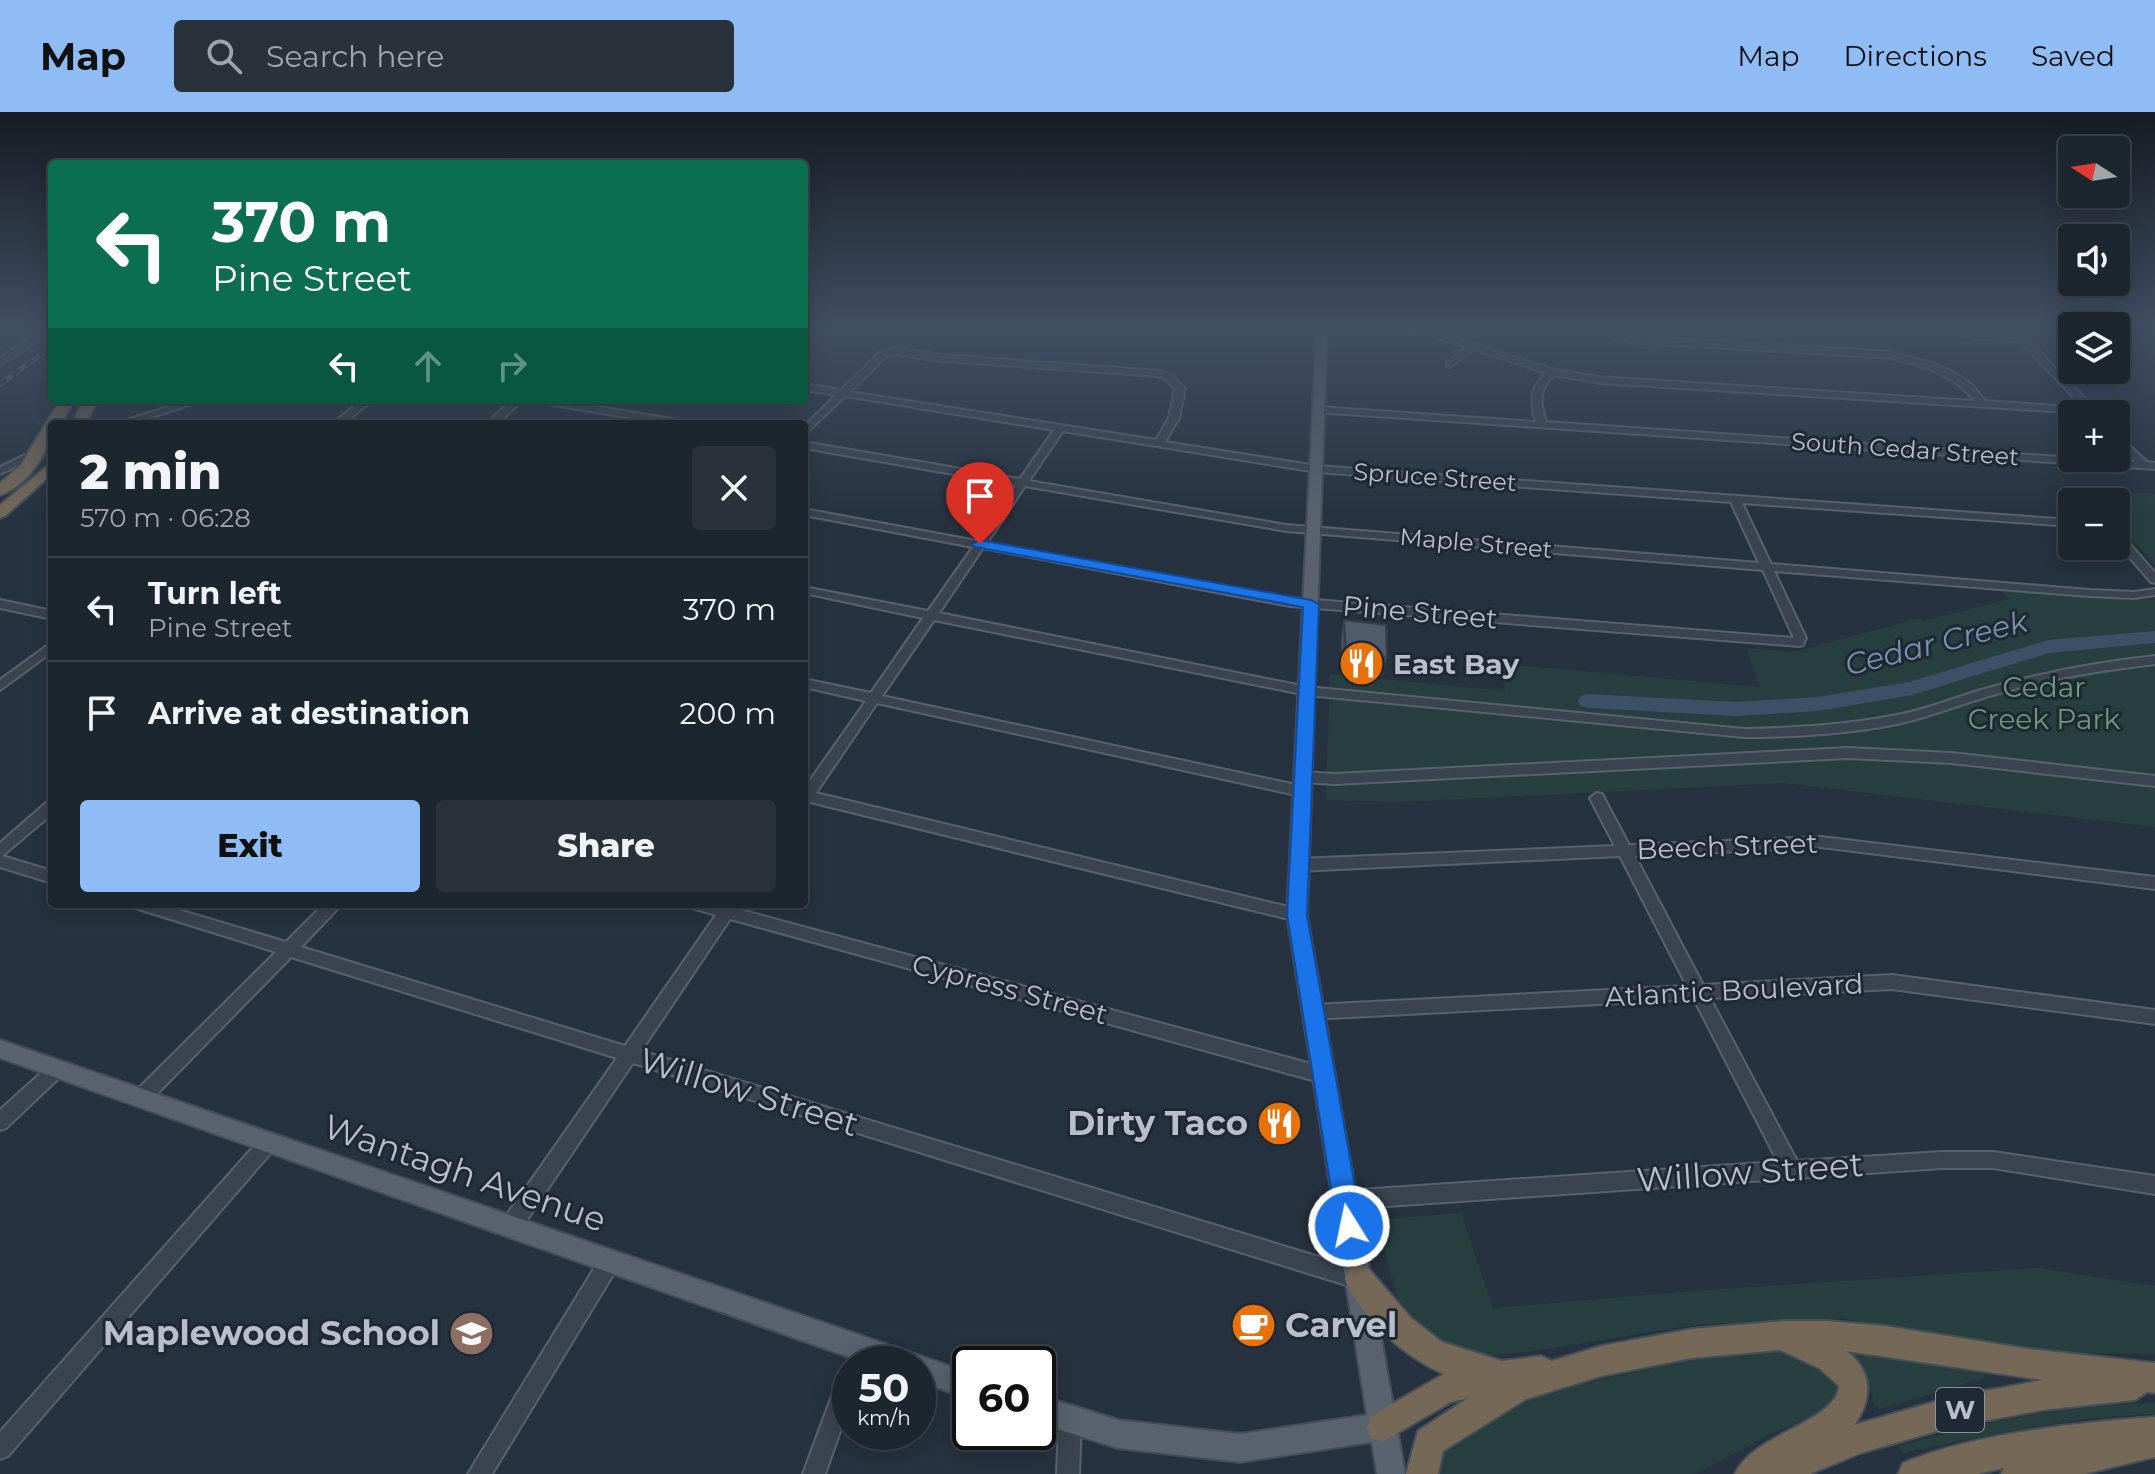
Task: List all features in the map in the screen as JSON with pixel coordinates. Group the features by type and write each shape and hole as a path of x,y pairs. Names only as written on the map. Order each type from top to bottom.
{"highway":[{"path":"0,491 46,447"},
{"path":"0,513 48,470"},
{"path":"1359,1279 1394,1323 1425,1351 1463,1369 1509,1374"},
{"path":"1382,1427 1445,1388 1509,1374 1581,1367 1700,1344 1765,1337 1868,1338 2155,1381"},
{"path":"1751,1474 1789,1445 1846,1413 1854,1393 1850,1378 1841,1364 1828,1354 1765,1337"},
{"path":"1422,1474 1429,1442 1481,1406 1522,1386 1581,1367"},
{"name":"W","path":"1775,1474 1871,1434 1975,1406 2072,1390 2155,1381"},
{"name":"W","path":"1914,1474 2007,1449 2106,1435 2155,1432"},
{"path":"2017,1474 2155,1442"}],"main road":[{"path":"1320,393 1297,915 1391,1474"},
{"name":"Wantagh Avenue","path":"0,1049 610,1261 832,1347"},
{"path":"1056,1415 1118,1434 1240,1448 1382,1427"}],"street":[{"path":"808,428 842,393"},
{"name":"Spruce Street","path":"842,393 1317,469 2058,522"},
{"path":"1159,444 1174,418 1179,393"},
{"path":"1535,393 1533,397 1542,424"},
{"path":"1800,393 2058,409"},
{"path":"1973,393 1982,404"},
{"path":"133,420 186,404"},
{"path":"342,420 363,404"},
{"path":"496,420 514,404"},
{"path":"566,404 660,420"},
{"name":"South Cedar Street","path":"1319,410 2149,465"},
{"path":"808,793 1060,428"},
{"name":"Maple Street","path":"808,446 1286,528 2089,593 2155,588"},
{"path":"0,471 46,447"},
{"path":"2130,448 2149,465"},
{"path":"1735,499 1769,567"},
{"name":"Pine Street","path":"808,513 1311,604 1799,642 1800,638 1769,567"},
{"path":"2130,554 2155,588"},
{"path":"808,591 1307,691 1694,730 1774,733 1867,726 1924,714 1972,696 2048,677 2155,660"},
{"path":"0,604 48,614"},
{"path":"0,686 48,649"},
{"path":"808,684 1302,784 1335,779 1848,753 1951,758 2155,781"},
{"path":"808,798 1297,915"},
{"path":"1597,798 1791,1169"},
{"path":"0,851 48,809"},
{"name":"Beech Street","path":"1297,865 1821,842 2155,883"},
{"path":"0,861 48,876"},
{"name":"Willow Street","path":"153,908 1359,1279"},
{"path":"141,1098 330,908"},
{"path":"511,1226 729,908"},
{"name":"Cypress Street","path":"729,908 1323,1075"},
{"name":"Atlantic Boulevard","path":"1312,1012 1892,982 2155,1017"},
{"path":"0,1122 57,1069"},
{"path":"0,1448 269,1142"},
{"name":"Willow Street","path":"1344,1200 1942,1160 1993,1160 2155,1185"},
{"path":"479,1474 610,1261"},
{"path":"1068,1474 1070,1420"},
{"path":"814,1474 832,1424"}],"green space":[{"path":"2130,492 2155,494 2155,565 2130,537"},
{"name":"Cedar Creek Park","path":"2002,591 2155,600 2155,827 1784,783 1398,802 1326,800 1330,674 1505,691 1501,664 1760,687 1746,648 1794,652 1920,618 1923,621 2009,599"},
{"path":"1461,1213 1493,1308 2037,1268 2155,1286 2155,1354 2064,1353 1941,1340 1842,1318 1694,1325 1541,1350 1470,1358 1428,1339 1400,1307 1377,1220"},
{"path":"1848,1347 1888,1351 1991,1376 1880,1409 1874,1404"},
{"path":"1759,1351 1797,1351 1842,1384 1833,1409 1771,1434 1695,1474 1434,1474 1441,1451 1476,1415 1531,1397 1612,1377 1692,1360"},
{"path":"2155,1403 2155,1414 2060,1423 1903,1453 1899,1446 2026,1416 2090,1407"}],"building":[{"path":"1344,620 1386,625 1387,657 1346,653"}],"waterway":[{"name":"Cedar Creek","path":"1589,701 1736,709 1818,704 1912,688 2048,647 2155,637"}],"place":[{"name":"East Bay","path":"1362,664"},
{"name":"Dirty Taco","path":"1279,1123"},
{"name":"Carvel","path":"1254,1325"},
{"name":"Maplewood School","path":"471,1333"}],"route":[{"path":"980,544 1311,604 1297,915 1349,1226"}]}
